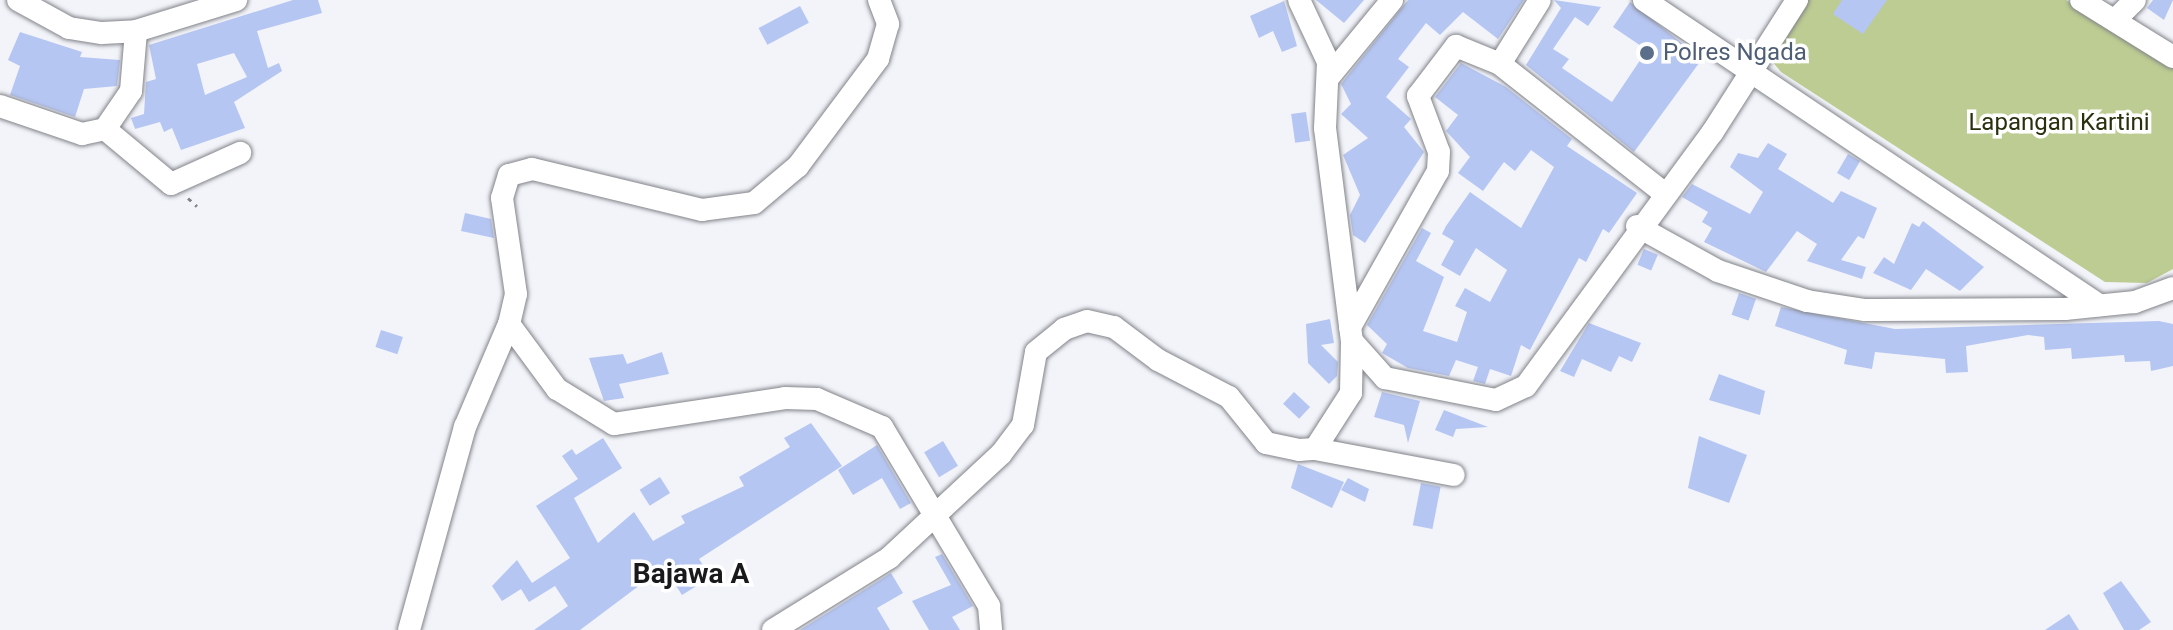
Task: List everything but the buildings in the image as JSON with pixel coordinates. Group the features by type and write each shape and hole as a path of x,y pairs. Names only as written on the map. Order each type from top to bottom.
{"street":[{"path":"18,0 69,28 136,31 236,0"},
{"path":"409,630 465,427 509,324 516,294 502,198 509,175 532,169 702,210 754,203 798,166 878,59 888,24 879,0"},
{"path":"1299,0 1322,38 1328,78 1325,128 1351,334 1351,393 1315,449"},
{"path":"1328,78 1392,0"},
{"path":"1500,64 1540,0"},
{"path":"1644,0 2099,305"},
{"path":"1351,334 1369,366 1402,385 1506,398 1526,386 1637,226 1665,194 1797,0"},
{"path":"2081,0 2173,57"},
{"path":"2115,20 2135,0"},
{"path":"0,106 82,134 105,129 131,91 136,31"},
{"path":"1351,334 1438,171 1439,152 1419,112 1421,88 1460,45 1500,64 1665,194"},
{"path":"105,129 171,184 240,153"},
{"path":"1637,226 1718,271 1807,301 1908,314 2099,305 2173,288"},
{"path":"773,630 889,558 934,508 1018,436 1036,352 1087,321 1114,327 1158,360 1214,387 1266,443 1454,475"},
{"path":"509,324 557,389 614,424 785,398 817,399 868,418 895,442 934,508 989,606 991,630"}],"green space":[{"name":"Lapangan Kartini","path":"1791,0 2066,0 2173,66 2173,269 2147,283 2105,282 1781,72 1766,54"}],"place":[{"name":"Polres Ngada","path":"1647,53"}],"district":[{"name":"Bajawa A","path":"691,574"}]}
